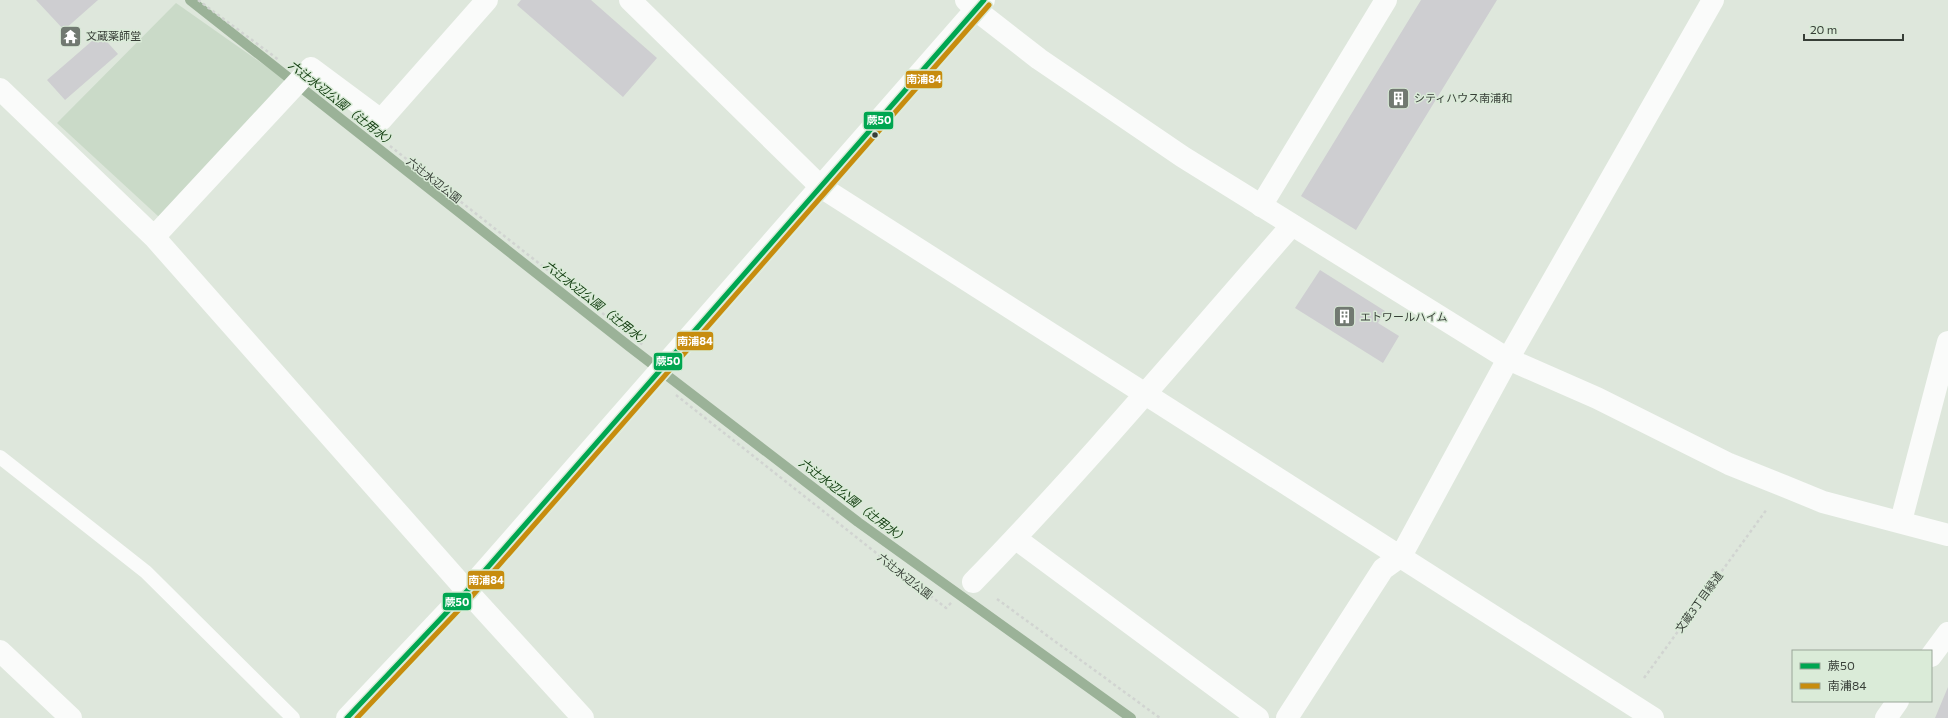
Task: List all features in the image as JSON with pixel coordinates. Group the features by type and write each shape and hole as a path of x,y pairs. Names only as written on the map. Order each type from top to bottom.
{"street":[{"path":"154,237 311,68 381,120 487,0"},
{"path":"630,0 821,187 1653,718"},
{"path":"1261,206 1386,0"},
{"path":"1287,718 1383,569 1400,556 1508,359 1713,0"},
{"path":"347,718 466,591 660,371 821,187 975,3 1039,59 1182,156 1508,359 1597,398 1729,464 1823,502 1948,534"},
{"path":"0,88 154,237 466,591 583,718"},
{"path":"973,582 1015,538 1145,393 1292,225"},
{"path":"1901,521 1948,342"},
{"path":"1015,538 1258,718"},
{"path":"1932,655 1948,633"},
{"path":"0,651 72,718"},
{"path":"1886,718 1897,702"}],"lane":[{"path":"0,457 146,572 293,718"}],"path":[{"path":"198,0 302,77"},
{"name":"六辻水辺公園","path":"384,142 946,608 973,582"},
{"name":"文蔵3丁目緑道","path":"1627,701 1784,486"},
{"path":"973,582 1160,718"}],"green space":[{"path":"176,3 294,86 159,217 57,123"}],"building":[{"path":"36,0 98,0 64,30"},
{"path":"521,0 591,0 657,58 623,97 517,5"},
{"name":"シティハウス南浦和","path":"1421,0 1497,0 1356,230 1301,196"},
{"path":"100,34 118,54 65,100 47,80"},
{"name":"エトワールハイム","path":"1320,270 1385,311 1378,323 1399,336 1383,363 1295,308"},
{"path":"1948,687 1948,718 1935,718"}],"waterway":[{"name":"六辻水辺公園（辻用水）","path":"190,0 630,347 858,522 1131,718"}],"transit line":[{"name":"蕨50","path":"347,718 467,591 984,0"},
{"name":"南浦84","path":"357,718 472,596 989,5"}],"place":[{"name":"文蔵薬師堂","path":"71,36"},
{"name":"シティハウス南浦和","path":"1399,98"},
{"name":"エトワールハイム","path":"1345,317"}]}
